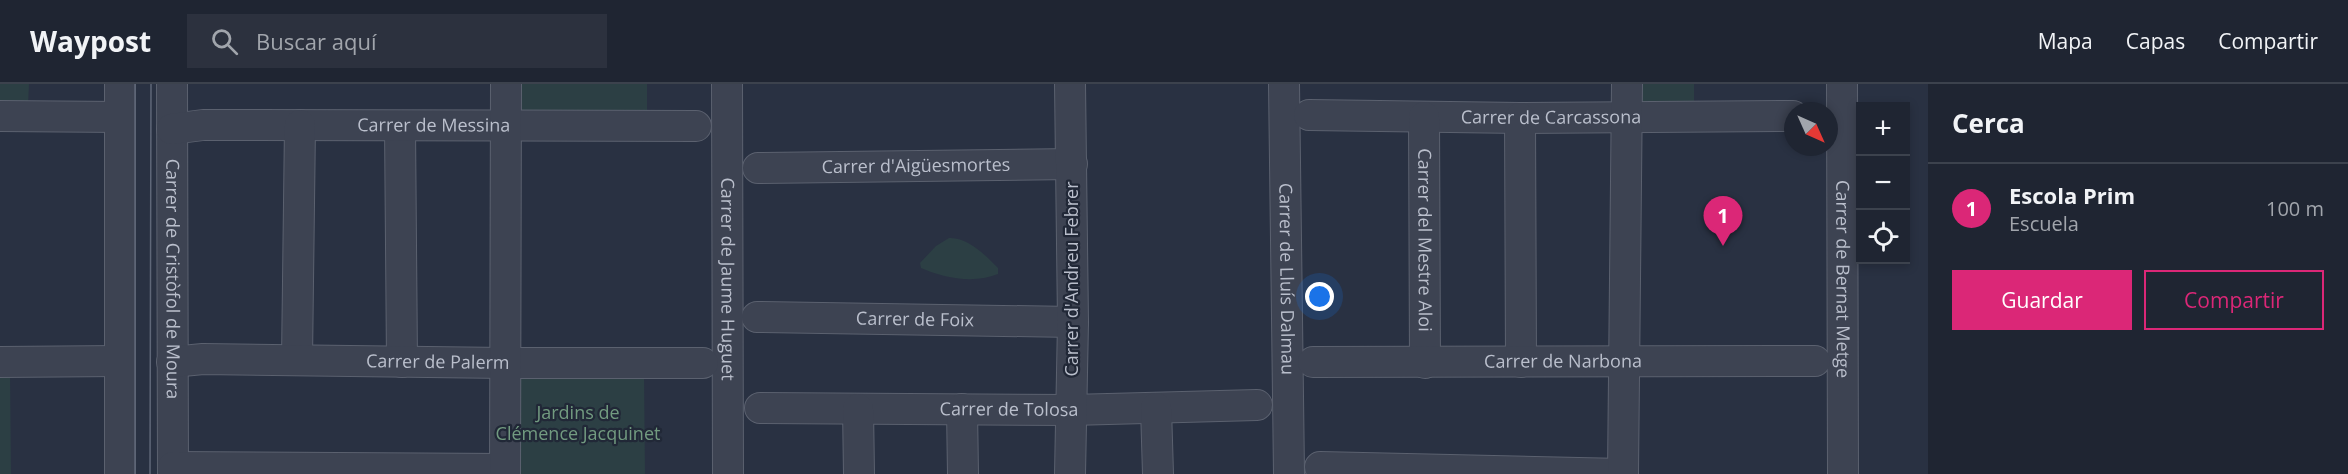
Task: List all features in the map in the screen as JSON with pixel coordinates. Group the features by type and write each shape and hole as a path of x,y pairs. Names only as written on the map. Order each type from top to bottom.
{"street":[{"path":"120,84 120,474"},
{"name":"Carrer de Cristòfol de Moura","path":"172,84 173,470"},
{"path":"173,470 505,471 506,84"},
{"name":"Carrer de Jaume Huguet","path":"727,84 728,474"},
{"name":"Carrer d'Andreu Febrer","path":"1070,84 1072,164 1070,474"},
{"name":"Carrer de Lluís Dalmau","path":"1284,84 1289,474"},
{"path":"1320,467 1623,474 1627,84"},
{"name":"Carrer de Bernat Metge","path":"1842,84 1843,474"},
{"name":"Carrer de Carcassona","path":"1309,115 1520,118 1784,116"},
{"path":"0,116 120,117"},
{"name":"Carrer del Mestre Aloi","path":"1424,117 1425,363"},
{"path":"1520,118 1521,362"},
{"name":"Carrer de Messina","path":"172,129 203,125 696,126"},
{"path":"297,360 300,125"},
{"path":"400,126 402,362"},
{"name":"Carrer d'Aigüesmortes","path":"758,168 1072,164"},
{"name":"Carrer de Foix","path":"757,317 1072,322"},
{"name":"Carrer de Palerm","path":"172,362 203,359 703,363"},
{"path":"0,362 119,361"},
{"name":"Carrer de Narbona","path":"1313,362 1815,361"},
{"name":"Carrer de Tolosa","path":"760,408 1071,410 1257,405"},
{"path":"1156,408 1158,474"},
{"path":"858,409 859,474"},
{"path":"962,409 963,474"}],"green space":[{"path":"0,84 29,84 28,106 0,106"},
{"path":"513,84 647,84 647,118 513,119"},
{"path":"1632,84 1694,84 1694,107 1632,107"},
{"path":"949,238 963,241 976,248 998,268 998,274 969,279 939,275 921,268 920,263 936,246"},
{"path":"0,370 10,370 11,474 0,474"},
{"name":"Jardins de Clémence Jacquinet","path":"644,372 645,474 512,474 511,373"}],"tram line":[{"path":"135,84 135,474"},
{"path":"150,474 151,84"}],"place":[{"name":"Escola Prim","path":"1723,246"}]}
